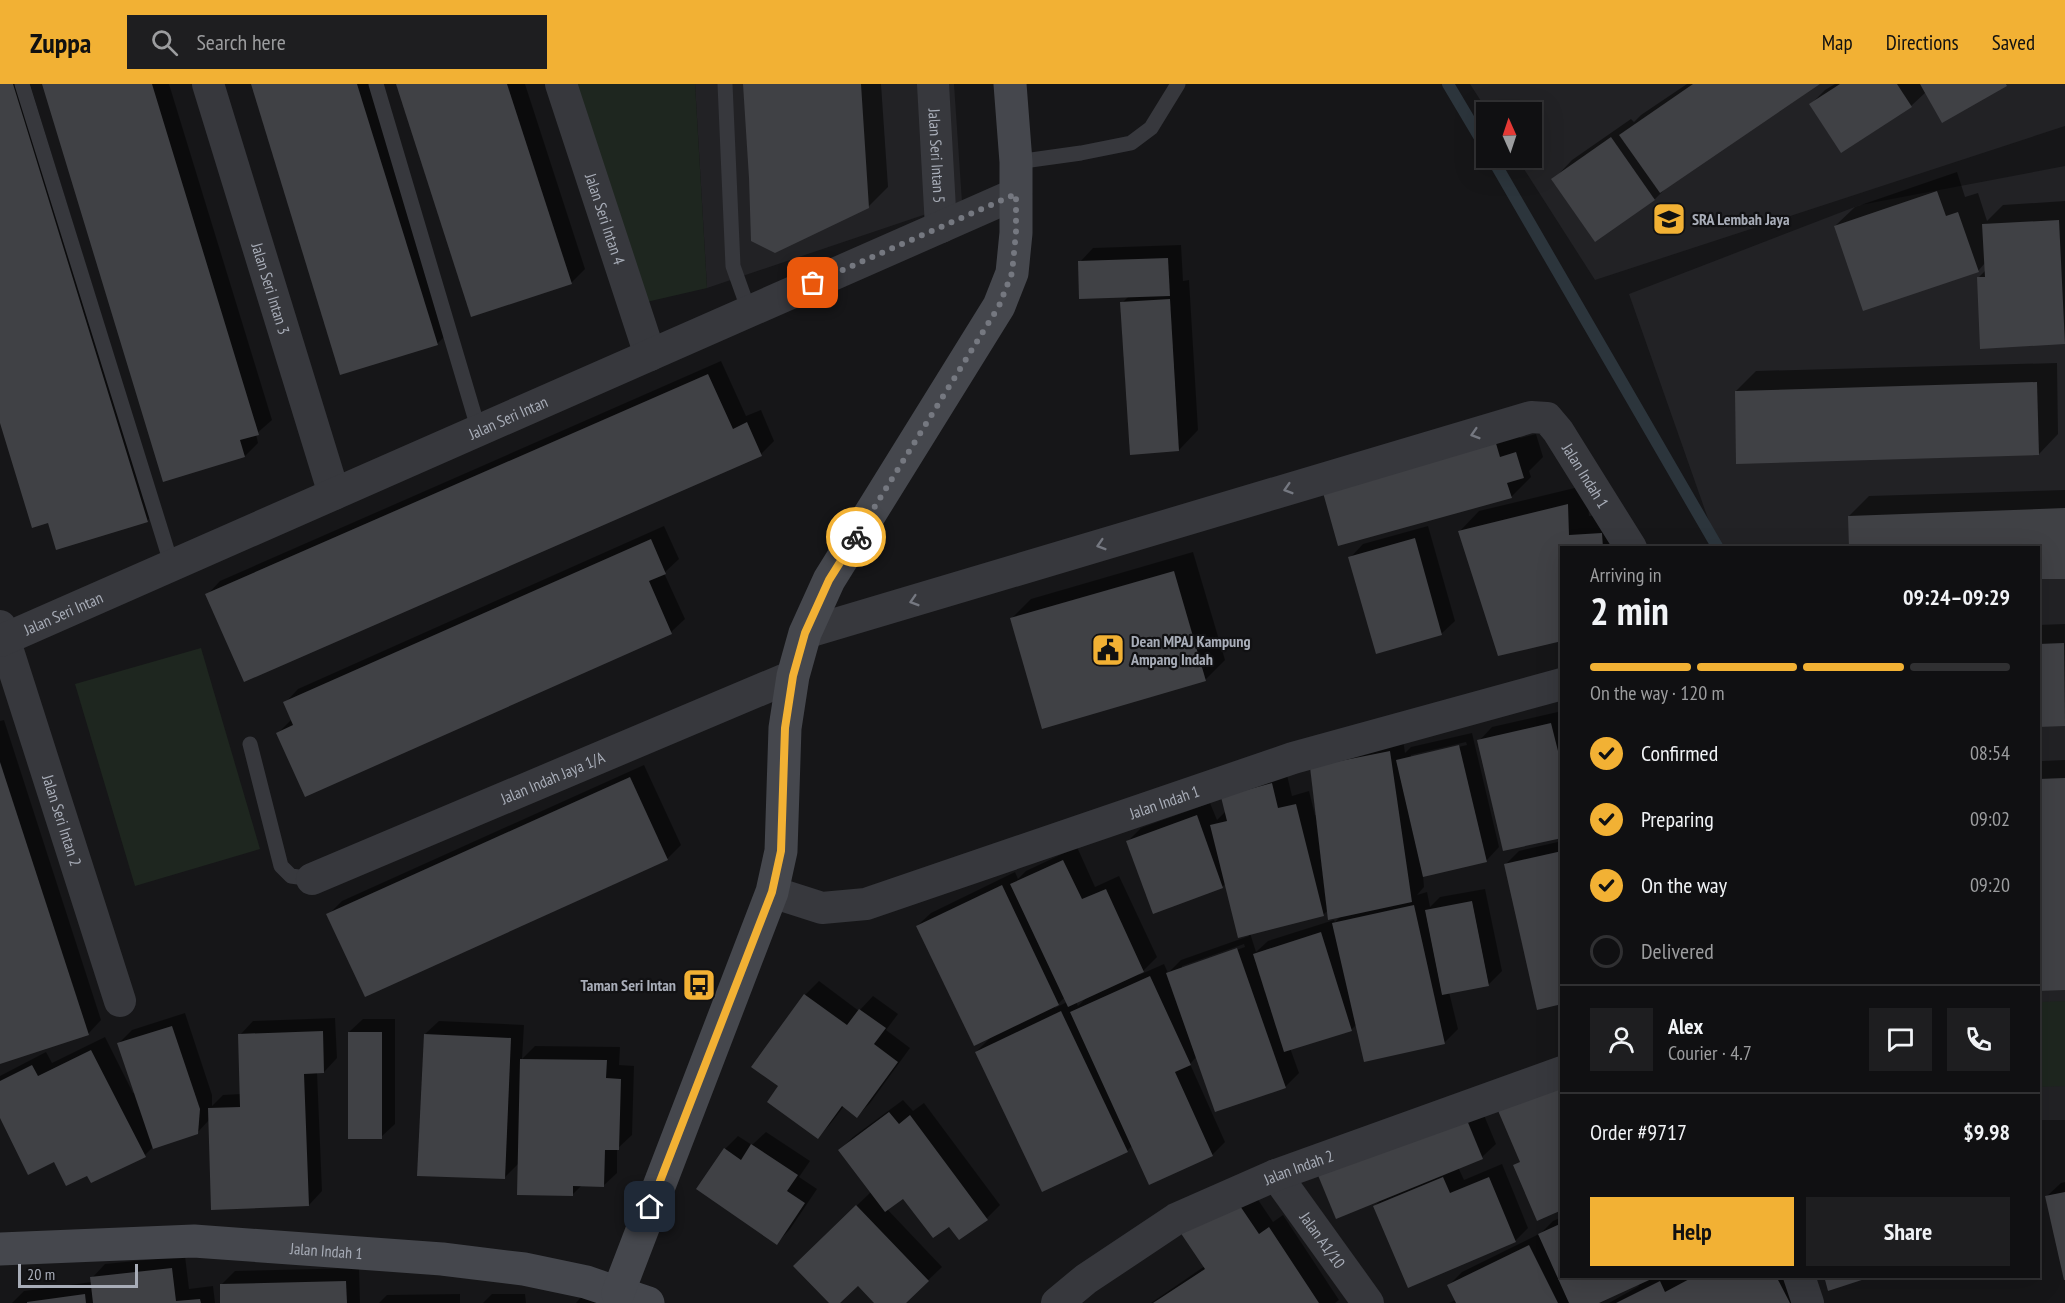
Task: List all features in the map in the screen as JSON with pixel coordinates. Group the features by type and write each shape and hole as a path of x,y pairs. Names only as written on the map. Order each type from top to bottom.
{"street":[{"name":"Jalan Seri Intan 3","path":"208,84 334,494"},
{"name":"Jalan Seri Intan 4","path":"561,84 650,355"},
{"name":"Jalan Seri Intan 5","path":"933,84 941,227"},
{"path":"633,1298 772,892 781,851 785,728 793,676 805,633 829,580 999,306 1012,273 1016,233 1016,162 1010,84"},
{"name":"Jalan Seri Intan","path":"1,636 172,566 1016,194"},
{"name":"Jalan Indah 1","path":"805,633 1531,417 1546,418 1558,431 1630,546"},
{"name":"Jalan Seri Intan 2","path":"1,636 120,1000"},
{"name":"Jalan Indah Jaya 1/A","path":"312,879 793,676"},
{"name":"Jalan Indah 1","path":"772,892 822,908 866,904 1293,758 1560,685"},
{"name":"Jalan Indah 2","path":"1058,1303 1086,1279 1176,1219 1276,1175 1560,1073"},
{"name":"Jalan A1/10","path":"1276,1175 1368,1303"},
{"name":"Jalan Indah 1","path":"0,1249 194,1241 442,1259 524,1269 586,1282 633,1298"},
{"path":"1800,1278 1808,1303"}],"lane":[{"path":"22,84 172,566"},
{"path":"376,84 479,431"},
{"path":"725,84 733,266 749,311"},
{"path":"1016,162 1131,143 1151,128 1178,84"},
{"path":"250,744 281,866 291,876 312,879"}],"shaded area":[{"path":"577,84 695,84 707,288 642,303"},
{"path":"695,84 954,84 962,202 707,288"},
{"name":"SRA Lembah Jaya","path":"1470,84 2065,84 2065,126 1595,280 1523,168 1542,168 1542,102 1482,102"},
{"path":"2065,166 2065,1120 2040,1120 2040,546 1718,546 1629,294 1860,205"},
{"path":"201,648 260,849 135,886 75,684"},
{"path":"2065,1001 2065,1086 2040,1087 2040,1002"}],"building":[{"path":"0,84 13,84 148,522 56,550 48,523 32,528 0,423"},
{"path":"42,84 152,84 259,435 240,440 245,457 163,482"},
{"path":"251,84 357,84 438,345 340,375"},
{"path":"396,84 507,84 572,284 471,317"},
{"path":"743,84 861,84 869,208 775,253 751,241"},
{"path":"1693,84 1820,84 1660,193 1619,135"},
{"path":"1840,84 1897,84 1912,107 1841,153 1809,104"},
{"path":"1920,84 2006,84 2007,86 1942,123"},
{"path":"1611,137 1655,200 1595,242 1551,179"},
{"path":"1937,191 1946,216 1958,212 1979,272 1863,311 1834,226"},
{"path":"2059,220 2065,344 1980,349 1977,277 1985,277 1982,224"},
{"path":"1168,258 1170,296 1079,299 1078,261"},
{"path":"1170,299 1179,451 1130,455 1120,302"},
{"path":"708,374 733,429 747,422 762,456 244,682 205,594"},
{"path":"2037,382 2039,455 1736,464 1735,391"},
{"path":"1495,440 1500,457 1516,452 1524,478 1507,483 1512,498 1338,546 1322,489"},
{"path":"1568,504 1569,535 1602,533 1603,546 1560,546 1560,641 1498,656 1458,531"},
{"path":"2065,508 2065,579 2040,579 2040,546 1849,546 1848,516"},
{"path":"1415,538 1442,635 1376,654 1348,557"},
{"path":"651,539 666,574 649,581 672,634 305,797 276,733 293,725 283,702"},
{"name":"Dean MPAJ Kampung Ampang Indah","path":"1174,571 1206,681 1042,729 1010,618"},
{"path":"2064,643 2065,726 2040,727 2040,644"},
{"path":"1551,723 1560,759 1560,838 1503,851 1477,740"},
{"path":"1459,745 1487,862 1423,877 1396,760"},
{"path":"1390,751 1412,902 1328,920 1310,767"},
{"path":"0,762 89,1035 0,1064"},
{"path":"630,777 668,860 365,997 326,914"},
{"path":"2065,778 2065,990 2040,991 2040,779"},
{"path":"1272,783 1278,808 1296,804 1324,916 1238,938 1210,825 1227,821 1221,797"},
{"path":"1197,815 1223,888 1153,914 1126,841"},
{"path":"1560,851 1560,1004 1537,1010 1504,864"},
{"path":"1063,860 1082,899 1106,889 1144,972 1068,1007 1010,884"},
{"path":"1002,885 1059,1005 974,1046 916,926"},
{"path":"1472,901 1489,986 1442,995 1425,910"},
{"path":"1414,905 1445,1044 1364,1062 1332,923"},
{"path":"1321,932 1352,1031 1284,1052 1253,954"},
{"path":"1237,948 1286,1088 1215,1112 1166,973"},
{"path":"1150,976 1191,1065 1175,1072 1213,1156 1149,1185 1070,1012"},
{"path":"804,994 847,1025 859,1009 886,1028 874,1044 898,1062 857,1118 842,1106 818,1139 767,1102 778,1086 751,1067"},
{"path":"1061,1011 1128,1152 1042,1192 975,1052"},
{"path":"172,1026 200,1109 198,1134 153,1149 117,1043"},
{"path":"323,1031 324,1073 304,1074 309,1206 211,1210 208,1108 240,1107 238,1034"},
{"path":"348,1032 382,1032 382,1139 348,1139"},
{"path":"424,1034 511,1038 505,1179 417,1176"},
{"path":"91,1050 146,1157 91,1183 87,1176 66,1186 54,1162 28,1175 0,1118 0,1081 32,1065 38,1076"},
{"path":"520,1059 607,1060 606,1078 621,1079 619,1150 605,1150 604,1187 573,1186 573,1196 517,1195"},
{"path":"1560,1079 1560,1211 1537,1221 1513,1165 1520,1162 1496,1106"},
{"path":"1462,1108 1483,1159 1336,1219 1315,1168"},
{"path":"889,1112 899,1124 910,1115 988,1220 959,1240 949,1227 933,1238 903,1199 885,1212 838,1150"},
{"path":"751,1144 798,1175 787,1191 805,1203 777,1245 696,1189 724,1148 741,1160"},
{"path":"1443,1177 1450,1193 1489,1177 1516,1242 1408,1288 1373,1206"},
{"path":"2065,1192 2065,1280 2064,1280 2045,1196"},
{"path":"1234,1197 1259,1234 1269,1227 1319,1303 1153,1303 1205,1269 1180,1232"},
{"path":"856,1205 929,1281 906,1303 874,1303 858,1286 840,1303 829,1303 793,1266"},
{"path":"1560,1224 1560,1278 1654,1278 1599,1303 1569,1303 1538,1234"},
{"path":"1529,1245 1558,1303 1456,1303 1447,1285"},
{"path":"172,1268 176,1301 200,1299 201,1303 93,1303 90,1277"},
{"path":"1691,1278 1777,1278 1790,1303 1616,1303 1660,1281 1665,1292"},
{"path":"1825,1278 1868,1278 1828,1291"},
{"path":"346,1281 347,1303 220,1303 220,1284"},
{"path":"85,1294 86,1303 27,1303 27,1302"}],"waterway":[{"path":"1448,84 1476,131"},
{"path":"1498,168 1717,546"}],"way so far":[{"path":"813,283 1016,194 1016,233 1012,273 999,306 856,537"}],"place":[{"name":"SRA Lembah Jaya","path":"1669,219"},
{"name":"Dean MPAJ Kampung Ampang Indah","path":"1108,650"},
{"name":"Taman Seri Intan","path":"699,985"}],"route":[{"path":"650,1207 772,892 781,851 785,728 793,676 805,633 829,580 856,537"}]}
